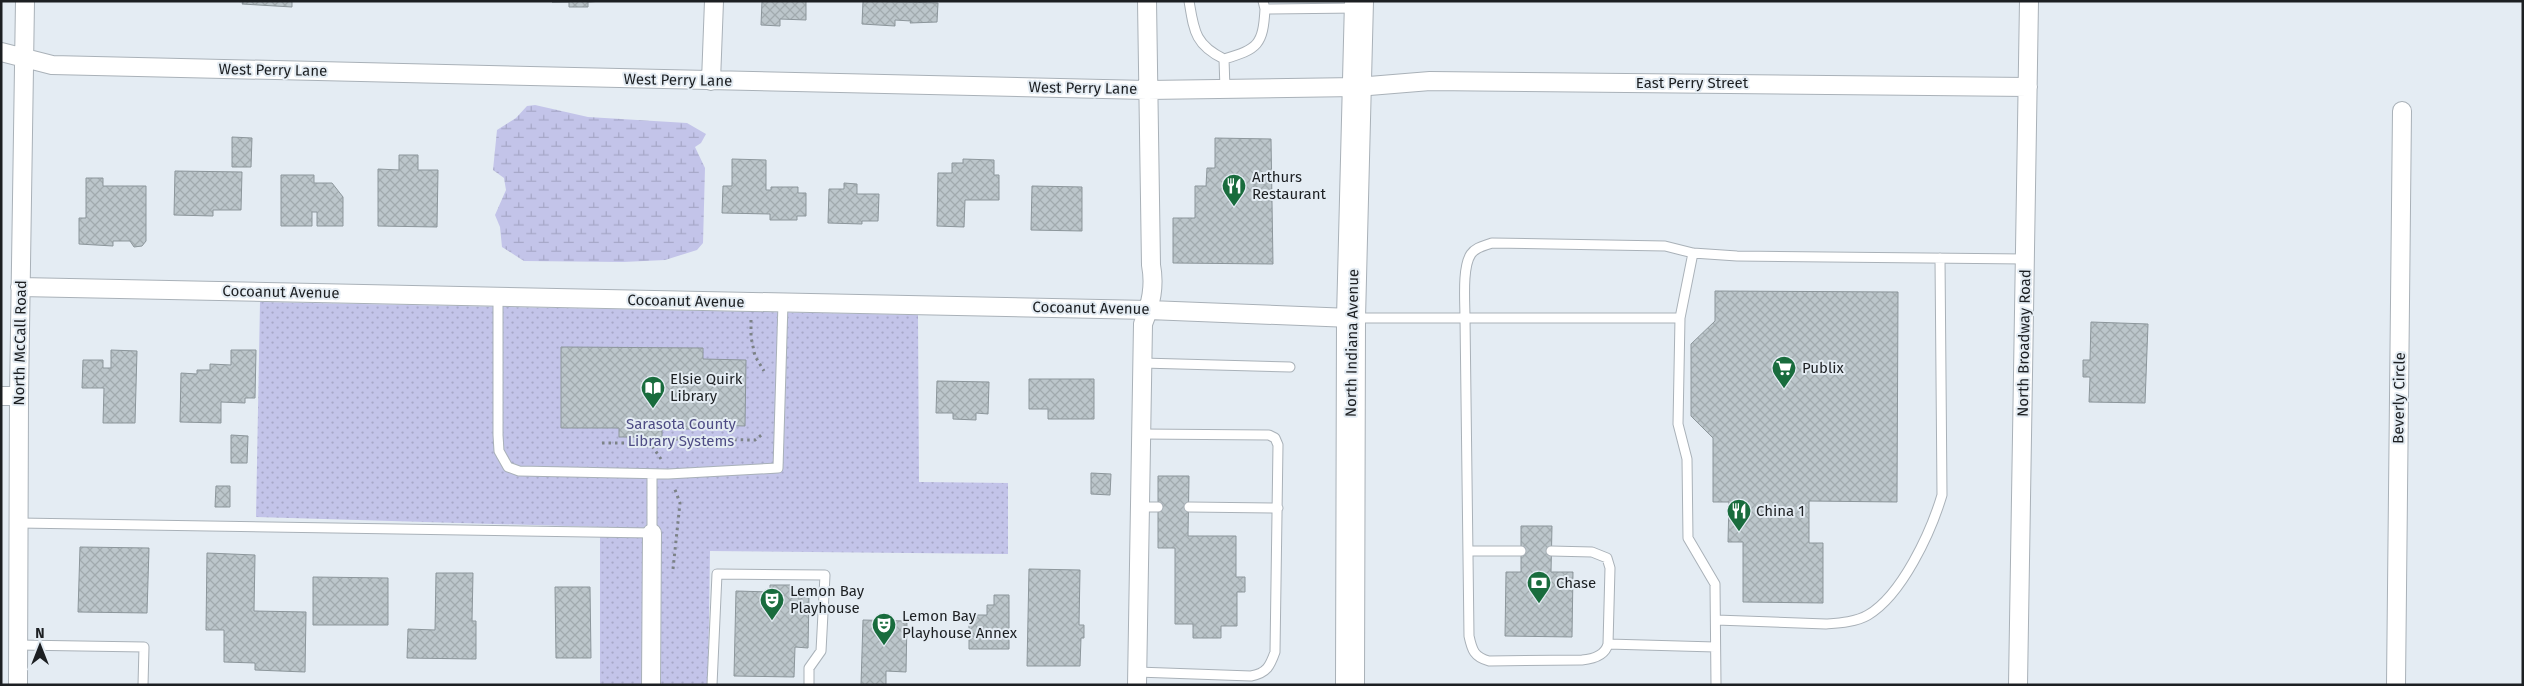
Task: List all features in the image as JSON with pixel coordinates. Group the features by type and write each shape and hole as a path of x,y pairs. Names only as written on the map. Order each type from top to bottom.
{"main road":[{"name":"North Indiana Avenue","path":"1350,685 1352,318 1359,5"}],"street":[{"name":"North McCall Road","path":"18,685 20,287 25,1"},
{"path":"711,80 714,1"},
{"path":"1137,678 1143,324 1149,310 1154,282 1147,90 1147,1"},
{"name":"North Broadway Road","path":"2018,685 2029,1"},
{"name":"West Perry Lane","path":"1,52 52,65 1147,90 1357,87"},
{"name":"East Perry Street","path":"1357,87 1430,81 1922,84 2028,88"},
{"name":"Beverly Circle","path":"2396,685 2402,111"},
{"name":"Cocoanut Avenue","path":"20,287 1149,310 1352,318"},
{"path":"1,396 19,396"},
{"path":"651,685 652,534"}],"lane":[{"path":"1189,1 1199,40 1206,49 1224,59 1244,53 1258,44 1264,32 1264,5 1359,5"},
{"path":"1224,59 1225,88"},
{"path":"1552,551 1592,552 1606,558 1610,568 1608,644 1605,651 1590,659 1489,661 1479,658 1472,652 1469,636 1465,318 1466,268 1471,255 1478,248 1492,243 1665,246 1694,253 1737,256 2025,259"},
{"path":"1694,253 1680,318 1678,424 1687,459 1687,533 1691,544 1715,584 1716,685"},
{"path":"1716,620 1826,624 1866,616 1887,601 1910,567 1937,512 1942,495 1940,258"},
{"path":"498,297 498,435 499,451 508,467 519,471 652,474 778,468 783,303"},
{"path":"1352,318 1680,318"},
{"path":"1142,363 1290,367"},
{"path":"1137,678 1252,676 1262,674 1270,666 1275,652 1278,508 1278,446 1275,438 1269,435 1141,434"},
{"path":"19,523 652,534 652,474"},
{"path":"1189,506 1278,508"},
{"path":"1140,507 1158,507"},
{"path":"1468,551 1520,550"},
{"path":"712,685 717,574 825,575 821,650 810,668 809,685"},
{"path":"1608,644 1715,646"},
{"path":"18,645 144,647 143,685"}],"path":[{"path":"752,302 753,346 755,356 764,369 765,378"},
{"path":"650,443 676,439 755,440 765,432"}],"green space":[{"path":"535,105 588,117 687,123 706,134 701,143 695,147 705,168 703,243 697,250 665,260 623,262 524,261 502,247 500,227 495,215 506,190 504,178 493,170 497,130 516,118 527,106"},
{"name":"Sarasota County Library Systems","path":"260,302 918,315 919,482 1008,483 1008,554 710,551 708,685 600,685 600,527 256,517"}],"building":[{"path":"235,1 292,1 292,7 242,4 243,2"},
{"path":"603,1 588,2 588,7 569,7 569,2 552,2"},
{"path":"762,1 806,1 806,20 780,19 780,26 761,25"},
{"path":"863,1 938,3 937,22 910,23 911,21 895,20 895,26 862,24"},
{"path":"232,137 252,138 251,167 232,167"},
{"name":"Arthurs Restaurant","path":"1215,138 1271,139 1273,264 1173,263 1173,218 1195,218 1195,186 1206,186 1207,168 1215,168"},
{"path":"399,155 418,155 418,170 438,170 437,227 378,226 378,169 399,170"},
{"path":"732,159 766,160 766,190 771,190 771,187 798,187 798,193 806,193 806,216 797,216 797,220 770,220 770,214 722,213 723,186 732,186"},
{"path":"963,159 994,160 994,175 999,175 999,200 965,200 964,227 937,226 938,173 952,173 952,163 963,163"},
{"path":"175,171 242,172 241,210 213,210 213,216 174,215"},
{"path":"281,175 314,175 314,183 332,183 343,197 343,226 317,226 317,212 312,212 312,226 281,226"},
{"path":"86,178 103,178 103,186 146,186 146,241 142,246 134,247 130,241 113,241 113,246 79,244 79,218 86,218"},
{"path":"844,183 857,184 857,194 879,194 878,221 862,221 862,224 828,223 829,189 844,189"},
{"path":"1032,186 1082,187 1082,231 1031,230"},
{"path":"1715,291 1898,292 1897,502 1809,501 1809,543 1823,543 1823,603 1743,602 1743,542 1728,542 1729,502 1713,502 1713,438 1691,416 1691,344 1715,321"},
{"path":"2091,322 2148,324 2145,403 2089,402 2090,377 2083,377 2083,360 2090,360"},
{"name":"Elsie Quirk Library","path":"561,347 703,348 703,359 746,360 745,426 703,425 703,429 662,429 662,437 619,437 619,428 561,428"},
{"path":"111,350 137,351 135,423 103,423 104,388 82,388 83,360 103,360 103,368 111,368"},
{"path":"231,350 256,350 255,398 245,398 245,403 221,402 221,423 180,422 181,373 197,374 197,370 210,370 210,364 231,365"},
{"path":"1029,379 1094,379 1094,419 1048,419 1048,409 1029,409"},
{"path":"937,381 989,382 988,414 976,413 976,420 953,419 953,413 936,413"},
{"path":"231,435 248,436 247,463 231,463"},
{"path":"1091,473 1111,474 1110,495 1091,494"},
{"path":"1158,476 1189,476 1188,536 1236,536 1236,577 1245,577 1245,592 1237,592 1237,626 1221,626 1221,638 1193,638 1193,624 1175,624 1175,548 1158,548"},
{"path":"216,486 230,486 230,507 215,507"},
{"name":"Chase","path":"1521,526 1552,526 1551,572 1573,572 1572,637 1505,636 1506,572 1521,572"},
{"path":"80,547 149,548 147,613 78,612"},
{"path":"207,553 255,555 254,611 306,612 305,672 255,670 255,663 224,662 224,630 206,630"},
{"path":"1029,569 1080,570 1079,625 1084,625 1084,638 1081,638 1080,666 1027,666"},
{"path":"436,573 473,573 472,621 476,621 476,659 407,658 408,629 435,630"},
{"path":"313,577 388,578 388,625 313,625"},
{"name":"Lemon Bay Playhouse","path":"770,585 790,585 790,595 809,596 808,648 795,647 794,677 734,676 736,591 770,592"},
{"path":"555,587 590,587 591,658 556,658"},
{"path":"994,595 1009,595 1009,649 969,649 969,615 987,615 987,605 994,605"},
{"name":"Lemon Bay Playhouse Annex","path":"863,620 907,621 906,672 886,671 886,685 861,685"}],"place":[{"name":"Arthurs Restaurant","path":"1234,207"},
{"name":"Publix","path":"1784,389"},
{"name":"Elsie Quirk Library","path":"653,409"},
{"name":"China 1","path":"1739,532"},
{"name":"Chase","path":"1539,604"},
{"name":"Lemon Bay Playhouse","path":"772,621"},
{"name":"Lemon Bay Playhouse Annex","path":"884,646"}]}
